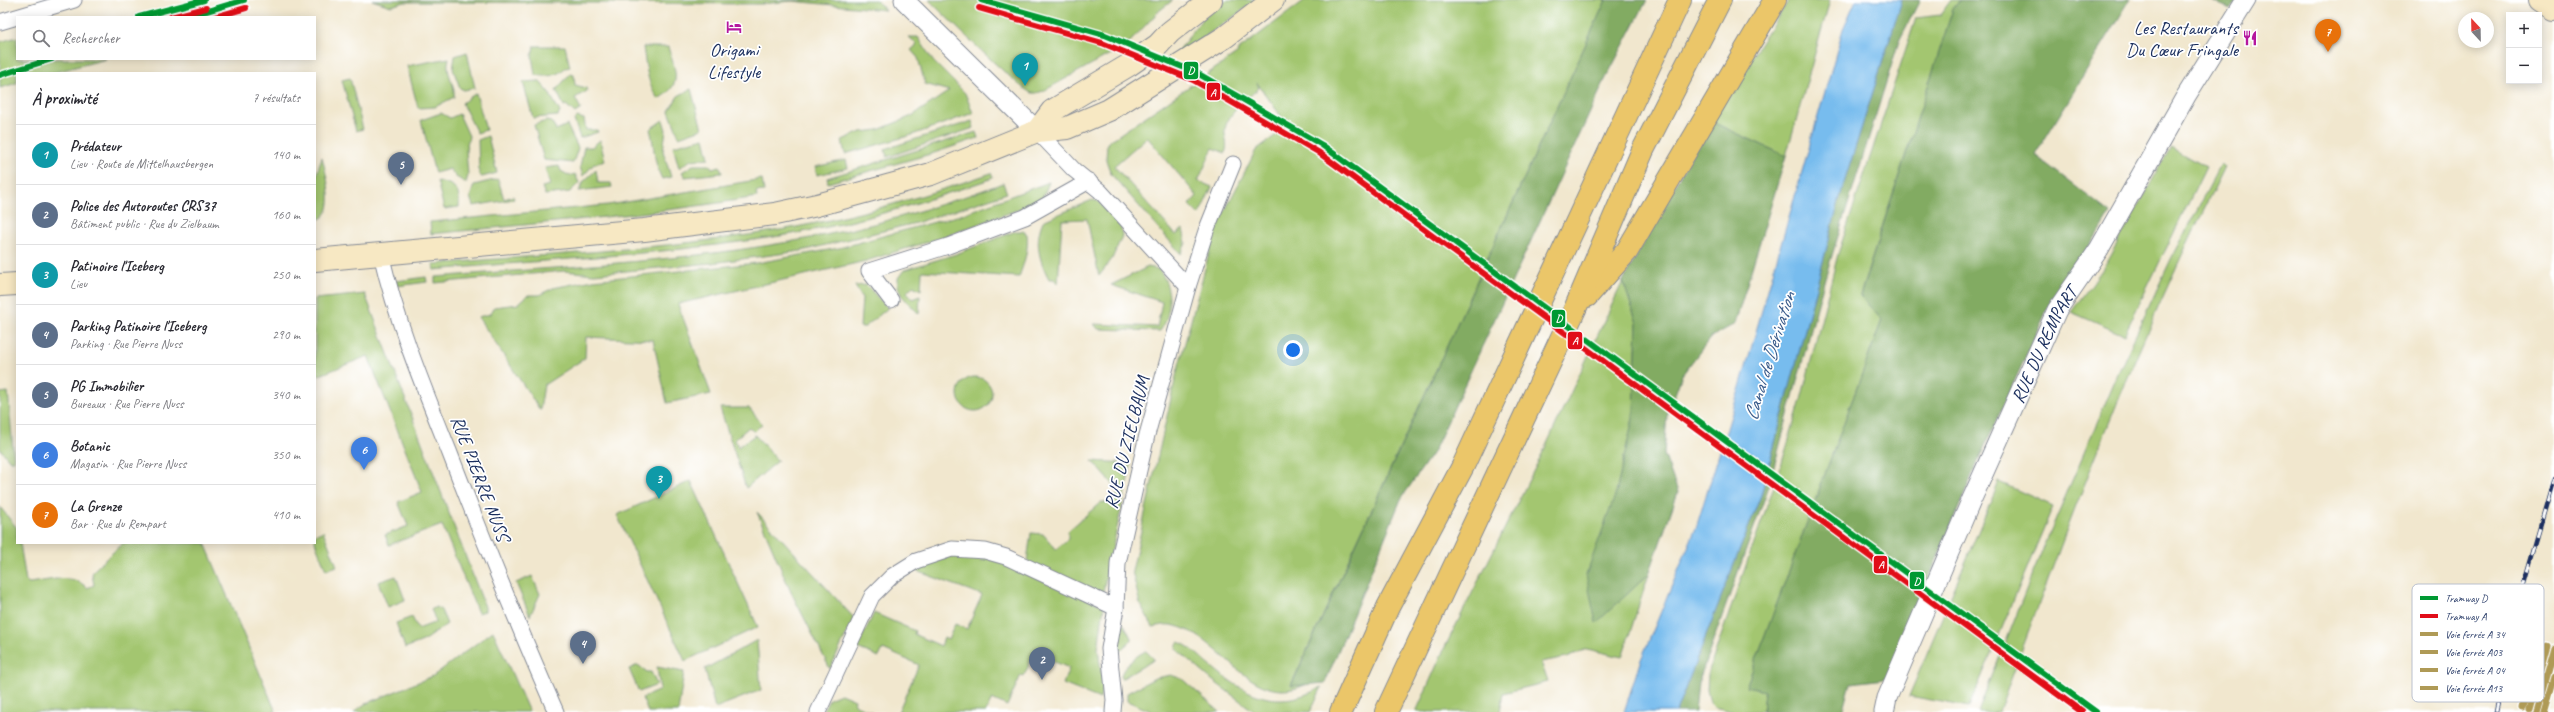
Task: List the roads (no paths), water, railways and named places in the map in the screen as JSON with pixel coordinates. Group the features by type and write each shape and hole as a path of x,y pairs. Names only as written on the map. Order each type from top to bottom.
{"highway":[{"path":"1341,712 1388,607 1463,466 1680,0"},
{"path":"1386,712 1575,309 1643,150 1720,0"},
{"path":"1575,309 1627,251 1775,0"}],"main road":[{"path":"1037,131 1052,111 1129,65 1158,45 1170,32 1211,0"},
{"path":"316,260 651,229 775,214 816,205 931,174 1037,131 1067,128 1108,110 1225,37 1273,0"},
{"path":"2540,0 2554,9"},
{"path":"0,285 16,284"}],"street":[{"path":"20,16 74,0"},
{"path":"904,0 1037,131 1070,166 1089,181 1188,287"},
{"name":"RUE DU REMPART","path":"1884,712 1888,698 1971,501 2054,315 2099,249 2194,84 2246,0"},
{"path":"0,22 16,17"},
{"name":"RUE DU ZIELBAUM","path":"1113,712 1114,700 1109,649 1116,608 1118,563 1147,434 1188,287 1206,231 1233,164"},
{"path":"891,300 869,271 948,246 1025,217 1089,181"},
{"name":"RUE PIERRE NUSS","path":"381,254 391,299 422,382 510,608 556,712"},
{"path":"818,712 872,596 892,576 904,568 916,561 952,548 985,551 1006,557 1116,608"}],"water":[{"name":"Canal de Dérivation","path":"1856,0 1902,0 1843,186 1761,495 1676,712 1624,712 1640,662 1696,528 1740,387 1843,29"}],"railway":[{"path":"2524,584 2554,479"},
{"path":"2496,712 2498,702"}],"tram line":[{"name":"D","path":"143,16 204,0"},
{"name":"D","path":"190,16 244,0"},
{"name":"D","path":"981,0 1105,35 1197,73 1322,145 2096,712"},
{"name":"A","path":"175,16 206,8"},
{"name":"A","path":"218,16 246,8"},
{"name":"A","path":"979,8 1102,43 1193,80 1318,152 2082,712"},
{"name":"D","path":"0,75 49,60"}],"rail line":[{"name":"A03","path":"2544,712 2554,678"},
{"name":"A13","path":"2521,708 2523,702"}],"place":[{"name":"Origami Lifestyle","path":"734,27"},
{"name":"Les Restaurants Du Cœur Fringale","path":"2250,38"},
{"name":"La Grenze","path":"2328,52"},
{"name":"Prédateur","path":"1025,86"},
{"name":"PG Immobilier","path":"401,185"},
{"name":"Botanic","path":"364,470"},
{"name":"Patinoire l'Iceberg","path":"659,499"},
{"name":"Parking Patinoire l'Iceberg","path":"583,664"},
{"name":"Police des Autoroutes CRS37","path":"1042,680"}]}
